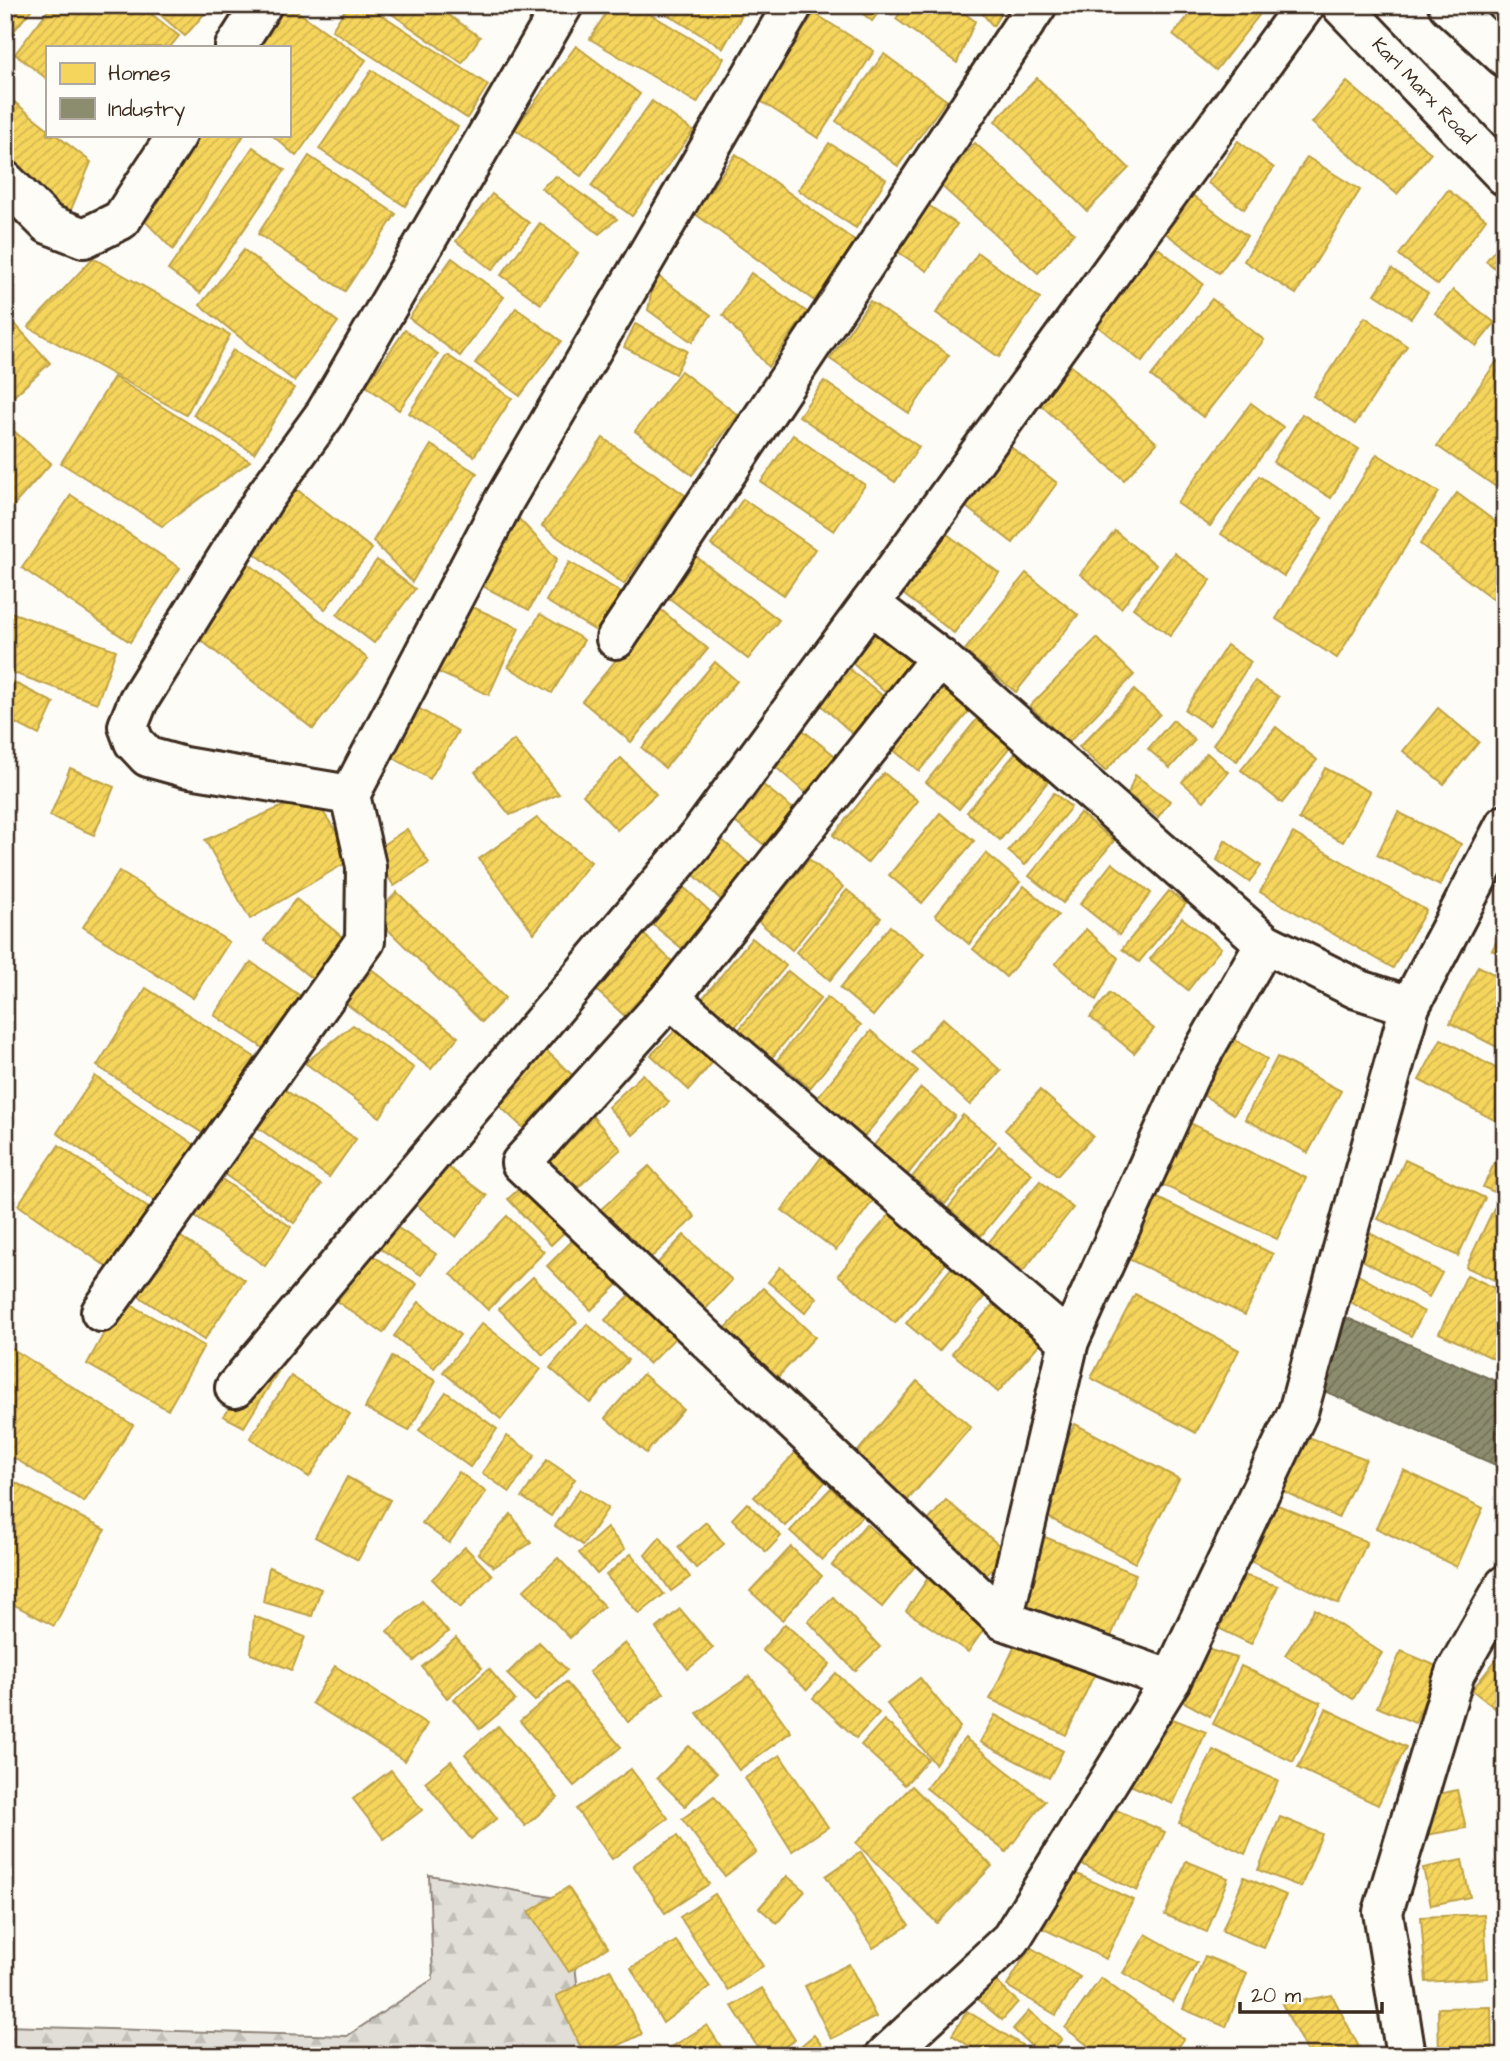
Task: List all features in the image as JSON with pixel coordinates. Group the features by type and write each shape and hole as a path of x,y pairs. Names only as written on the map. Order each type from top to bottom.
{"street":[{"path":"236,46 262,5"},
{"path":"350,795 184,767 148,757 134,742 128,726 138,701 258,508 325,414 564,5"},
{"path":"101,1311 326,999 365,940 366,866 350,795 505,499 793,5"},
{"path":"616,639 1037,5"},
{"path":"235,1388 696,840 1306,5"},
{"name":"Karl Marx Road","path":"1341,5 1505,176"},
{"path":"1448,5 1505,57"},
{"path":"5,181 48,224 84,238 121,220 176,136"},
{"path":"870,604 940,658 1265,943 1357,989 1410,1006"},
{"path":"940,658 670,998 521,1163 1003,1620 1171,1680"},
{"path":"885,2056 1011,1939 1171,1680 1298,1412 1410,1006 1505,825"},
{"path":"1003,1620 1069,1341 1189,1076 1265,943"},
{"path":"670,998 1069,1341"},
{"path":"1406,2056 1383,1912 1455,1673 1505,1585"}],"green space":[{"path":"429,1875 568,1900 585,2056 5,2056 5,2026 347,2036 433,1979"}],"building: Homes":[{"path":"5,5 35,5 9,37 5,34"},
{"path":"52,5 140,5 179,36 171,46 46,46 46,78 15,54"},
{"path":"149,5 212,5 185,36"},
{"path":"275,5 288,5 366,60 296,156 273,136 290,136 290,46 252,46"},
{"path":"348,5 367,5 488,85 467,118 332,30"},
{"path":"379,5 434,5 480,37 462,63"},
{"path":"611,5 635,5 724,58 697,103 590,39"},
{"path":"652,5 748,5 723,48"},
{"path":"852,5 884,5 872,21"},
{"path":"905,5 953,5 975,21 957,63 896,19"},
{"path":"975,5 1006,5 993,26"},
{"path":"1197,5 1267,5 1216,70 1173,35"},
{"path":"814,13 874,51 818,138 759,100"},
{"path":"576,46 640,94 581,176 515,129"},
{"path":"884,54 946,100 898,166 836,121"},
{"path":"372,70 458,127 405,206 319,149"},
{"path":"1037,78 1129,168 1087,211 995,121"},
{"path":"1347,82 1431,153 1397,194 1312,123"},
{"path":"13,101 46,127 46,136 57,136 91,162 68,217 5,167 5,111"},
{"path":"652,101 693,131 632,216 591,186"},
{"path":"193,136 243,136 173,250 140,216"},
{"path":"1238,141 1274,168 1244,209 1208,183"},
{"path":"829,143 886,179 856,228 798,190"},
{"path":"975,143 1074,233 1038,273 938,183"},
{"path":"253,147 285,170 200,293 168,270"},
{"path":"736,154 859,244 816,302 694,213"},
{"path":"309,156 396,214 345,291 258,234"},
{"path":"1307,157 1360,190 1296,294 1244,261"},
{"path":"556,176 617,219 599,234 541,188"},
{"path":"1448,190 1486,219 1438,285 1399,255"},
{"path":"492,194 529,223 492,270 456,241"},
{"path":"1192,195 1247,236 1219,273 1164,232"},
{"path":"925,203 957,224 927,271 895,250"},
{"path":"540,223 578,253 541,304 501,275"},
{"path":"1505,239 1505,276 1486,261"},
{"path":"1152,243 1203,284 1142,362 1090,320"},
{"path":"244,250 338,322 294,381 200,305"},
{"path":"978,253 1040,298 999,357 936,313"},
{"path":"93,258 230,335 186,415 28,327"},
{"path":"452,258 504,297 460,356 409,318"},
{"path":"1392,269 1428,293 1411,318 1375,294"},
{"path":"751,273 807,312 768,367 723,315"},
{"path":"655,274 711,315 692,342 648,310"},
{"path":"1453,290 1495,323 1476,346 1435,313"},
{"path":"1212,299 1264,340 1203,417 1151,376"},
{"path":"870,301 949,355 909,413 830,359"},
{"path":"516,308 561,341 520,396 475,363"},
{"path":"5,313 50,363 14,396 5,386"},
{"path":"1365,317 1407,346 1355,424 1313,396"},
{"path":"635,324 687,351 675,374 624,347"},
{"path":"405,330 438,354 399,410 366,386"},
{"path":"233,350 294,388 254,453 193,415"},
{"path":"447,355 512,398 474,456 409,413"},
{"path":"1066,361 1157,443 1124,480 1033,398"},
{"path":"1497,361 1505,366 1505,493 1437,446"},
{"path":"681,371 738,415 692,475 635,431"},
{"path":"114,377 250,461 162,526 61,463"},
{"path":"824,381 919,447 895,482 799,416"},
{"path":"1251,403 1283,427 1210,526 1177,503"},
{"path":"1302,414 1359,449 1331,498 1273,462"},
{"path":"8,426 51,463 5,515 5,429"},
{"path":"793,435 865,485 834,531 761,482"},
{"path":"998,437 1057,483 1013,543 953,497"},
{"path":"603,438 685,495 624,584 542,526"},
{"path":"431,445 477,473 412,582 373,541"},
{"path":"1377,454 1439,492 1337,658 1276,619"},
{"path":"1259,476 1322,518 1284,576 1221,534"},
{"path":"295,488 372,549 325,609 248,548"},
{"path":"1457,493 1505,529 1505,608 1420,544"},
{"path":"71,495 180,568 130,642 22,568"},
{"path":"743,499 815,549 784,595 711,545"},
{"path":"519,519 557,559 529,610 477,583"},
{"path":"939,528 999,573 954,633 894,587"},
{"path":"1115,531 1156,565 1121,608 1080,574"},
{"path":"1174,553 1211,580 1170,636 1133,608"},
{"path":"694,555 779,620 748,659 664,594"},
{"path":"243,559 368,659 313,729 187,629"},
{"path":"377,560 415,589 374,643 337,615"},
{"path":"569,562 621,592 598,632 546,601"},
{"path":"1026,573 1078,615 1016,692 964,651"},
{"path":"464,603 519,628 489,695 433,670"},
{"path":"659,608 708,649 631,742 582,701"},
{"path":"5,610 116,650 97,703 5,670"},
{"path":"540,614 584,640 552,693 508,667"},
{"path":"869,616 917,657 886,693 842,654"},
{"path":"1097,638 1134,675 1068,743 1030,706"},
{"path":"1227,645 1251,662 1209,726 1185,710"},
{"path":"835,657 884,697 853,734 810,695"},
{"path":"715,662 737,681 665,768 642,748"},
{"path":"7,679 54,703 39,735 5,718"},
{"path":"1255,681 1279,697 1237,761 1213,745"},
{"path":"937,682 971,709 919,771 886,744"},
{"path":"1134,690 1160,714 1105,771 1079,747"},
{"path":"418,708 458,731 430,779 390,756"},
{"path":"1438,708 1479,742 1444,784 1403,751"},
{"path":"977,719 1010,747 959,809 926,782"},
{"path":"790,720 839,759 808,795 763,756"},
{"path":"1173,720 1195,740 1170,768 1148,749"},
{"path":"1276,727 1317,760 1282,803 1241,770"},
{"path":"514,740 559,794 510,815 475,772"},
{"path":"1018,750 1051,778 1000,840 967,812"},
{"path":"1207,753 1228,772 1204,801 1182,782"},
{"path":"621,758 656,794 617,830 583,795"},
{"path":"70,768 114,787 94,835 50,816"},
{"path":"1325,768 1370,792 1343,842 1299,819"},
{"path":"884,773 918,801 867,863 833,835"},
{"path":"1135,775 1170,801 1158,817 1128,794"},
{"path":"757,780 802,816 772,851 727,816"},
{"path":"1054,793 1071,807 1025,865 1008,851"},
{"path":"311,794 354,858 250,919 205,840"},
{"path":"1398,812 1461,844 1440,886 1377,855"},
{"path":"940,813 974,841 922,903 889,875"},
{"path":"1080,813 1114,841 1063,903 1029,876"},
{"path":"537,818 591,862 534,933 479,859"},
{"path":"407,829 429,863 394,886 372,852"},
{"path":"714,833 759,872 729,907 682,864"},
{"path":"1293,833 1426,910 1393,968 1260,892"},
{"path":"1225,840 1261,866 1249,882 1217,860"},
{"path":"986,853 1020,882 969,944 935,915"},
{"path":"809,859 843,887 792,950 758,921"},
{"path":"1112,863 1151,893 1119,935 1080,904"},
{"path":"119,871 229,942 193,998 83,927"},
{"path":"676,880 714,915 684,950 641,915"},
{"path":"1024,886 1058,915 1006,977 973,949"},
{"path":"847,890 881,918 830,980 796,952"},
{"path":"1169,891 1186,904 1139,962 1122,949"},
{"path":"397,892 505,998 482,1022 374,916"},
{"path":"296,899 347,941 315,981 264,940"},
{"path":"1182,918 1221,948 1188,990 1150,959"},
{"path":"633,924 676,965 626,1017 587,982"},
{"path":"890,926 924,954 873,1016 840,988"},
{"path":"1505,926 1505,957 1492,950"},
{"path":"1086,929 1118,958 1096,1000 1055,964"},
{"path":"752,938 786,966 734,1028 701,1000"},
{"path":"361,961 458,1037 431,1069 335,995"},
{"path":"251,962 305,999 269,1052 214,1015"},
{"path":"1478,966 1505,980 1505,1051 1450,1023"},
{"path":"788,971 821,998 770,1060 736,1033"},
{"path":"146,988 261,1061 212,1139 97,1066"},
{"path":"1110,993 1154,1029 1134,1053 1090,1017"},
{"path":"827,997 861,1025 810,1088 777,1060"},
{"path":"943,1018 1001,1071 970,1105 912,1052"},
{"path":"353,1025 414,1068 380,1117 305,1063"},
{"path":"681,1025 717,1057 689,1090 651,1055"},
{"path":"871,1031 918,1071 863,1138 816,1099"},
{"path":"1225,1034 1267,1059 1234,1114 1193,1089"},
{"path":"534,1039 585,1087 535,1139 491,1098"},
{"path":"1441,1039 1505,1073 1505,1105 1496,1121 1419,1080"},
{"path":"1277,1057 1341,1091 1308,1153 1245,1119"},
{"path":"643,1074 669,1102 633,1135 608,1107"},
{"path":"95,1076 198,1147 161,1205 57,1133"},
{"path":"274,1082 356,1139 329,1177 248,1121"},
{"path":"921,1088 955,1116 904,1179 870,1150"},
{"path":"1040,1090 1093,1136 1057,1176 1005,1130"},
{"path":"586,1109 621,1149 574,1191 539,1152"},
{"path":"963,1115 996,1142 945,1204 912,1177"},
{"path":"1175,1116 1306,1178 1277,1239 1146,1177"},
{"path":"240,1129 321,1185 294,1223 214,1167"},
{"path":"1505,1141 1505,1197 1483,1187"},
{"path":"59,1145 154,1212 113,1271 18,1205"},
{"path":"999,1146 1032,1174 981,1236 948,1208"},
{"path":"823,1155 878,1194 836,1250 782,1210"},
{"path":"433,1156 487,1196 456,1237 406,1196"},
{"path":"1405,1160 1485,1198 1458,1256 1378,1219"},
{"path":"649,1166 695,1217 647,1261 600,1210"},
{"path":"210,1171 291,1227 265,1266 184,1209"},
{"path":"1040,1181 1073,1208 1023,1271 988,1243"},
{"path":"526,1182 569,1228 551,1245 508,1199"},
{"path":"1143,1191 1273,1254 1245,1315 1114,1252"},
{"path":"896,1207 953,1255 895,1323 838,1275"},
{"path":"1494,1208 1505,1213 1505,1285 1466,1267"},
{"path":"507,1216 544,1252 488,1310 451,1274"},
{"path":"382,1217 436,1254 421,1275 367,1240"},
{"path":"1361,1228 1442,1273 1429,1297 1355,1256"},
{"path":"580,1233 625,1278 591,1310 547,1266"},
{"path":"178,1235 245,1280 204,1340 137,1295"},
{"path":"684,1235 732,1280 702,1313 653,1268"},
{"path":"364,1250 417,1284 383,1333 326,1294"},
{"path":"957,1261 991,1289 939,1351 906,1323"},
{"path":"780,1267 817,1298 805,1313 768,1282"},
{"path":"1344,1267 1424,1312 1411,1336 1338,1295"},
{"path":"1467,1275 1505,1293 1505,1364 1439,1333"},
{"path":"533,1277 577,1322 543,1355 499,1309"},
{"path":"638,1287 682,1331 649,1364 605,1320"},
{"path":"763,1288 815,1337 775,1380 723,1331"},
{"path":"1135,1294 1239,1350 1196,1433 1091,1378"},
{"path":"1000,1296 1047,1335 998,1392 952,1353"},
{"path":"122,1300 204,1346 168,1410 87,1364"},
{"path":"419,1302 460,1335 434,1368 394,1336"},
{"path":"482,1323 541,1369 501,1419 443,1372"},
{"path":"587,1324 628,1360 590,1403 550,1368"},
{"path":"5,1344 133,1425 84,1502 5,1452"},
{"path":"278,1350 290,1352 244,1427 223,1416"},
{"path":"392,1357 436,1381 409,1431 365,1408"},
{"path":"643,1374 683,1409 646,1453 605,1418"},
{"path":"291,1376 350,1414 309,1477 250,1438"},
{"path":"917,1381 971,1427 906,1502 853,1457"},
{"path":"446,1392 497,1429 470,1467 419,1430"},
{"path":"1075,1424 1179,1479 1135,1563 1031,1508"},
{"path":"1298,1433 1366,1459 1338,1518 1275,1487"},
{"path":"507,1436 535,1455 510,1492 482,1473"},
{"path":"795,1453 825,1482 785,1526 754,1497"},
{"path":"547,1460 575,1479 551,1516 522,1497"},
{"path":"1403,1470 1483,1508 1457,1567 1376,1528"},
{"path":"459,1472 486,1492 449,1543 422,1523"},
{"path":"5,1477 105,1530 54,1626 5,1600"},
{"path":"347,1477 390,1500 358,1560 315,1537"},
{"path":"831,1488 862,1516 822,1560 790,1531"},
{"path":"580,1489 608,1508 583,1545 555,1526"},
{"path":"946,1500 1007,1552 982,1580 922,1528"},
{"path":"1268,1501 1367,1542 1339,1604 1248,1560"},
{"path":"747,1503 781,1536 766,1552 732,1519"},
{"path":"511,1514 531,1543 494,1567 478,1553"},
{"path":"706,1522 724,1544 696,1568 678,1547"},
{"path":"866,1524 916,1565 882,1607 832,1565"},
{"path":"607,1528 625,1549 597,1574 579,1553"},
{"path":"1035,1533 1136,1574 1108,1644 1008,1604"},
{"path":"660,1537 690,1577 671,1591 645,1555"},
{"path":"465,1547 492,1575 460,1608 432,1579"},
{"path":"791,1547 822,1576 782,1620 750,1591"},
{"path":"631,1554 664,1594 639,1614 606,1575"},
{"path":"558,1558 604,1606 570,1638 524,1590"},
{"path":"269,1567 321,1589 312,1616 263,1602"},
{"path":"1231,1571 1278,1586 1251,1644 1212,1625"},
{"path":"930,1575 992,1618 968,1652 906,1611"},
{"path":"833,1597 880,1647 855,1671 808,1621"},
{"path":"422,1601 448,1632 414,1661 387,1631"},
{"path":"680,1609 713,1648 688,1669 656,1629"},
{"path":"1315,1609 1382,1653 1353,1699 1285,1655"},
{"path":"254,1616 305,1637 292,1670 251,1654"},
{"path":"785,1624 830,1664 807,1690 762,1650"},
{"path":"1019,1637 1095,1673 1066,1735 990,1699"},
{"path":"456,1638 482,1668 447,1698 422,1667"},
{"path":"539,1642 567,1670 535,1701 507,1674"},
{"path":"625,1643 664,1693 628,1722 589,1672"},
{"path":"1193,1645 1237,1658 1210,1716 1175,1697"},
{"path":"1401,1651 1439,1667 1415,1723 1377,1707"},
{"path":"1503,1651 1505,1652 1505,1716 1472,1690"},
{"path":"335,1666 427,1724 405,1761 312,1703"},
{"path":"1241,1666 1321,1703 1293,1762 1213,1724"},
{"path":"489,1669 515,1700 480,1729 454,1699"},
{"path":"836,1673 879,1713 856,1738 813,1698"},
{"path":"750,1676 791,1732 739,1770 697,1713"},
{"path":"920,1678 960,1727 935,1764 887,1704"},
{"path":"566,1682 621,1747 574,1786 520,1721"},
{"path":"1326,1709 1406,1747 1378,1805 1298,1768"},
{"path":"995,1715 1063,1751 1049,1778 980,1742"},
{"path":"1165,1716 1206,1732 1173,1804 1121,1781"},
{"path":"884,1720 928,1759 905,1785 861,1745"},
{"path":"498,1726 558,1798 525,1826 465,1754"},
{"path":"965,1738 1045,1801 1006,1852 926,1788"},
{"path":"689,1746 717,1773 685,1806 657,1778"},
{"path":"1213,1750 1278,1781 1245,1854 1179,1823"},
{"path":"780,1755 828,1827 792,1851 745,1778"},
{"path":"451,1761 497,1818 471,1839 425,1782"},
{"path":"631,1769 668,1818 612,1859 576,1809"},
{"path":"391,1770 422,1810 384,1839 353,1799"},
{"path":"912,1786 992,1866 937,1923 856,1843"},
{"path":"1457,1790 1466,1828 1426,1835 1418,1799"},
{"path":"714,1796 756,1852 725,1876 682,1819"},
{"path":"1103,1804 1165,1832 1137,1891 1065,1856"},
{"path":"1280,1817 1322,1834 1301,1887 1258,1870"},
{"path":"677,1836 709,1884 665,1913 633,1865"},
{"path":"861,1852 909,1925 873,1948 826,1876"},
{"path":"1462,1860 1470,1897 1431,1905 1423,1868"},
{"path":"1186,1861 1228,1878 1207,1932 1165,1915"},
{"path":"1064,1868 1133,1900 1106,1959 1025,1920"},
{"path":"787,1876 805,1891 777,1923 759,1908"},
{"path":"1244,1877 1286,1895 1264,1948 1222,1931"},
{"path":"568,1887 608,1947 569,1972 529,1912"},
{"path":"715,1894 763,1966 728,1990 680,1917"},
{"path":"1484,1914 1488,1978 1426,1982 1421,1917"},
{"path":"1146,1934 1197,1963 1173,2002 1123,1973"},
{"path":"676,1941 710,1987 663,2023 631,1968"},
{"path":"1030,1947 1080,1977 1056,2015 1007,1986"},
{"path":"1205,1956 1247,1973 1226,2027 1183,2009"},
{"path":"849,1964 876,2017 831,2039 805,1986"},
{"path":"610,1969 642,2034 597,2056 585,2056 556,1996"},
{"path":"987,1973 1018,2002 1002,2020 969,1992"},
{"path":"1101,1978 1184,2039 1172,2056 1102,2056 1065,2028"},
{"path":"762,1988 795,2040 770,2056 763,2056 732,2006"},
{"path":"1332,1995 1359,2047 1343,2056 1309,2056 1282,2004"},
{"path":"1491,2007 1492,2056 1439,2056 1438,2008"},
{"path":"967,2011 1022,2045 1016,2056 985,2056 952,2035"},
{"path":"1029,2011 1062,2039 1047,2056 1042,2056 1013,2029"},
{"path":"707,2025 727,2056 675,2056 670,2048"},
{"path":"814,2035 830,2056 789,2056"}],"building: Industry":[{"path":"1340,1315 1505,1385 1505,1469 1317,1388"}]}
